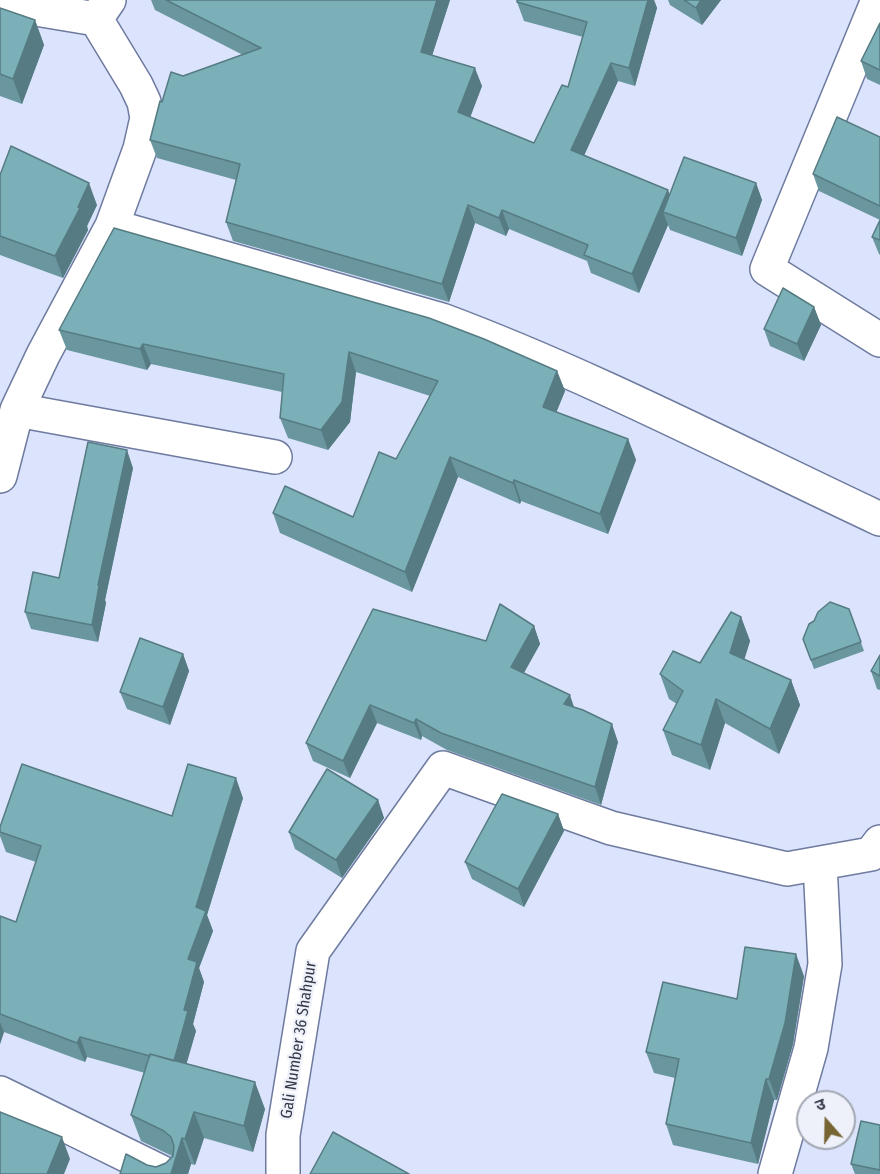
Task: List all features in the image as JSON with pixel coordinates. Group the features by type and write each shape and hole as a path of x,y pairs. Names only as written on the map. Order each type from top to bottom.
{"street":[{"path":"878,0 767,269 880,340"},
{"path":"0,3 103,9 144,102 147,118 140,149 112,226 43,355 17,410 0,476"},
{"path":"112,226 302,282 442,320 565,370 880,519"},
{"path":"17,410 275,456"},
{"name":"Gali Number 36 Shahpur","path":"283,1174 284,1135 313,951 443,768 611,828 787,869 820,864"},
{"path":"775,1174 811,1048 825,964 820,864 871,854 880,842"},
{"path":"0,1093 165,1174"}],"building":[{"path":"166,0 437,0 421,52 475,68 458,112 534,143 562,85 568,87 587,22 517,2 517,0 648,0 629,68 611,63 571,150 668,190 632,274 584,255 588,245 502,210 499,218 468,205 442,284 226,222 240,164 150,140 160,101 162,102 171,72 183,76 261,48"},
{"path":"684,0 701,0 696,8"},
{"path":"0,8 35,20 13,79 0,74"},
{"path":"880,23 880,70 861,61"},
{"path":"837,117 880,137 880,206 813,174"},
{"path":"11,146 89,183 78,207 80,208 55,256 0,236 0,175"},
{"path":"684,157 756,183 736,238 663,212"},
{"path":"880,220 880,240 872,237"},
{"path":"114,228 429,318 557,371 543,407 628,439 600,514 514,480 513,483 450,457 405,572 273,513 285,486 353,517 379,452 396,459 438,381 349,352 342,402 321,430 280,418 284,374 143,344 140,349 59,330"},
{"path":"783,288 814,307 797,344 764,329"},
{"path":"88,442 127,450 98,585 92,625 25,612 33,572 59,578"},
{"path":"830,602 849,609 861,642 811,660 803,639 809,624"},
{"path":"500,604 534,626 511,667 570,695 564,704 612,724 595,787 441,733 416,719 414,723 370,705 343,761 306,743 373,609 486,641"},
{"path":"731,612 741,617 730,653 791,680 770,729 716,699 701,745 663,730 683,691 660,674 673,651 700,663"},
{"path":"140,638 183,654 163,707 120,692"},
{"path":"880,655 880,676 871,671"},
{"path":"22,764 172,816 188,764 236,778 196,907 206,911 188,959 197,962 184,1010 188,1011 174,1061 80,1037 77,1043 0,1014 0,916 16,922 41,846 0,832"},
{"path":"327,769 378,800 336,860 289,832"},
{"path":"502,794 558,814 518,889 465,862"},
{"path":"745,947 796,954 785,1023 769,1079 766,1079 751,1143 666,1124 679,1059 646,1052 663,982 737,999"},
{"path":"150,1054 255,1082 244,1126 194,1112 185,1139 182,1138 171,1174 120,1174 126,1154 156,1167 166,1163 173,1156 174,1146 171,1137 164,1131 131,1115"},
{"path":"0,1112 62,1137 47,1174 0,1174"},
{"path":"861,1121 880,1125 880,1170 851,1164"},
{"path":"333,1132 409,1174 310,1174"}]}
